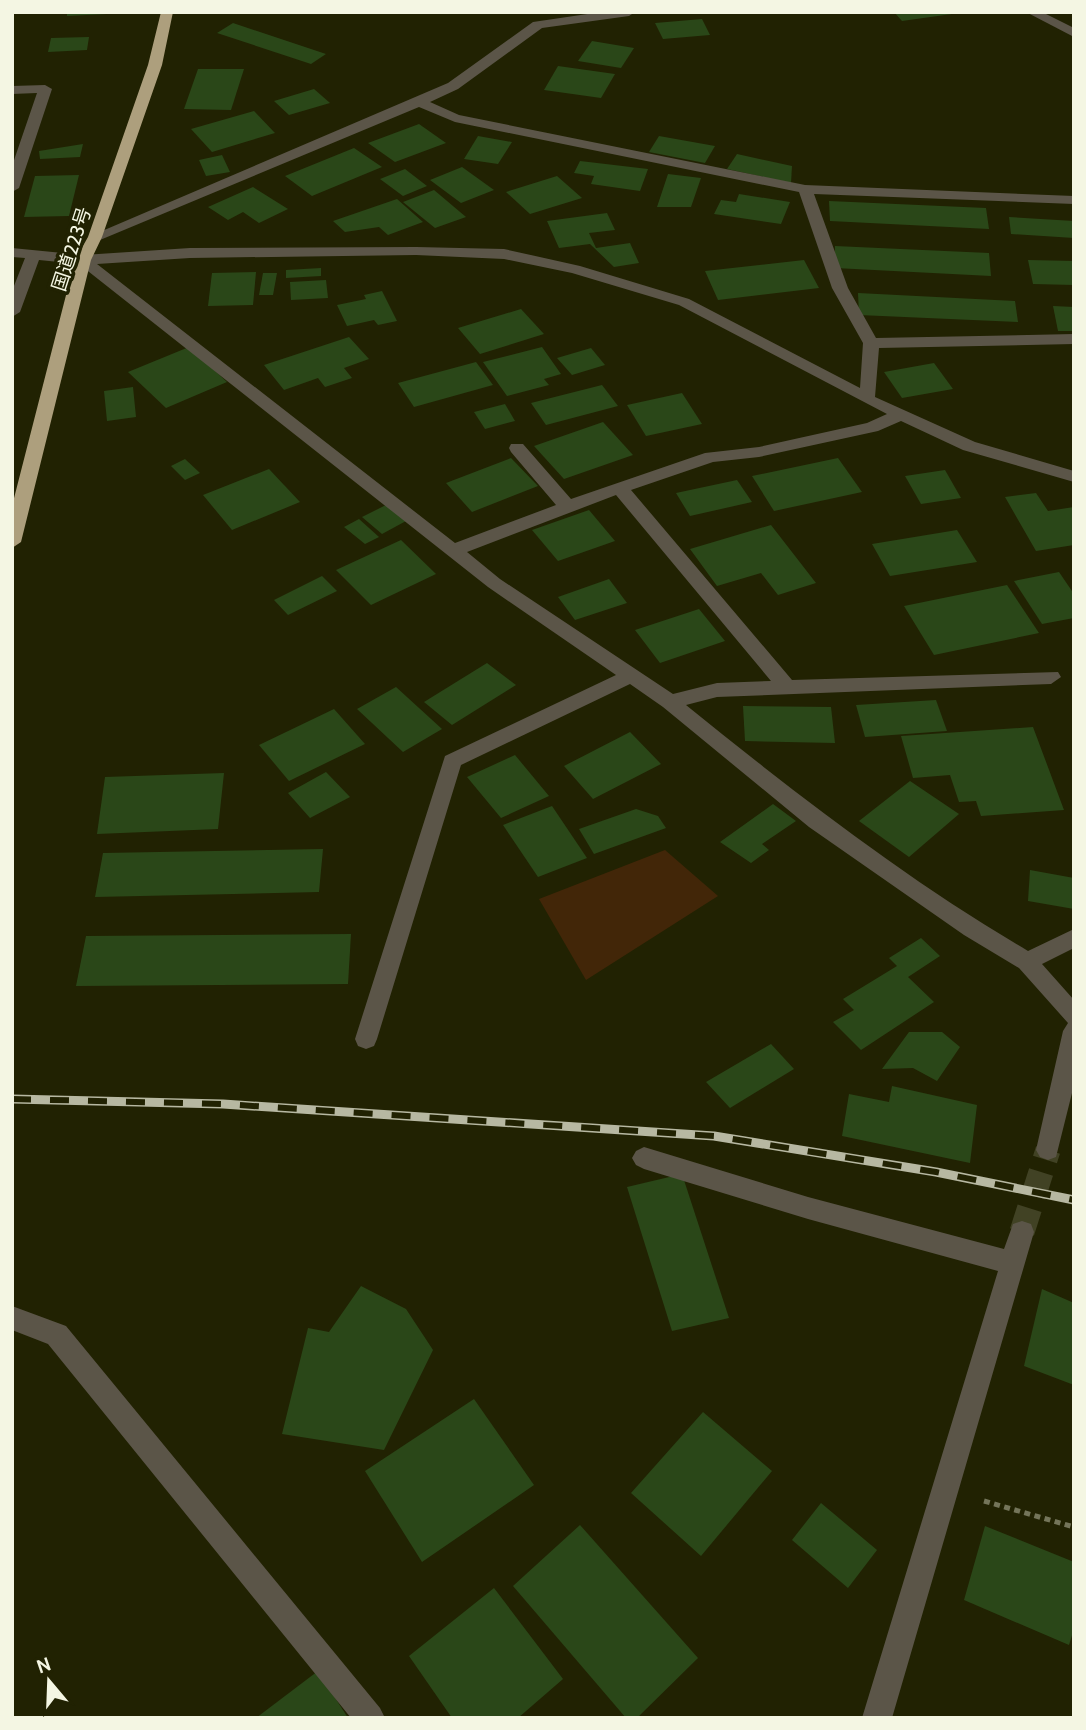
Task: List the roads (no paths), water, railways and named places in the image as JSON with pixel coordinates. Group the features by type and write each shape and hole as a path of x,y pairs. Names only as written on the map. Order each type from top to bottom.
{"highway":[{"name":"国道223号","path":"12,542 83,260 95,237 155,65 167,12"}],"street":[{"path":"95,237 453,86 538,25 629,12"},
{"path":"1032,12 1074,33"},
{"path":"12,90 45,89 12,188"},
{"path":"419,102 456,118 805,189 1074,200"},
{"path":"805,189 827,260 851,314 871,343 867,399"},
{"path":"12,253 83,260 190,253 416,251 504,254 575,270 684,302 867,399 969,446 1074,477"},
{"path":"12,313 34,254"},
{"path":"83,260 494,583 670,702 816,821 972,929 1027,962 1074,1016"},
{"path":"871,343 1074,339"},
{"path":"453,551 567,506 711,457 759,452 847,432 900,415"},
{"path":"517,448 567,506"},
{"path":"620,488 787,687"},
{"path":"366,1039 452,761 631,676"},
{"path":"670,702 717,691 1051,677"},
{"path":"1027,962 1074,938"},
{"path":"1048,1150 1074,1031"},
{"path":"644,1158 808,1208 1012,1264"},
{"path":"877,1718 1021,1232"},
{"path":"12,1318 57,1335 370,1718"}],"tunnel":[{"path":"1022,1232 1048,1150"}],"railway":[{"path":"12,1099 223,1104 714,1136 936,1172 1074,1200"}]}
